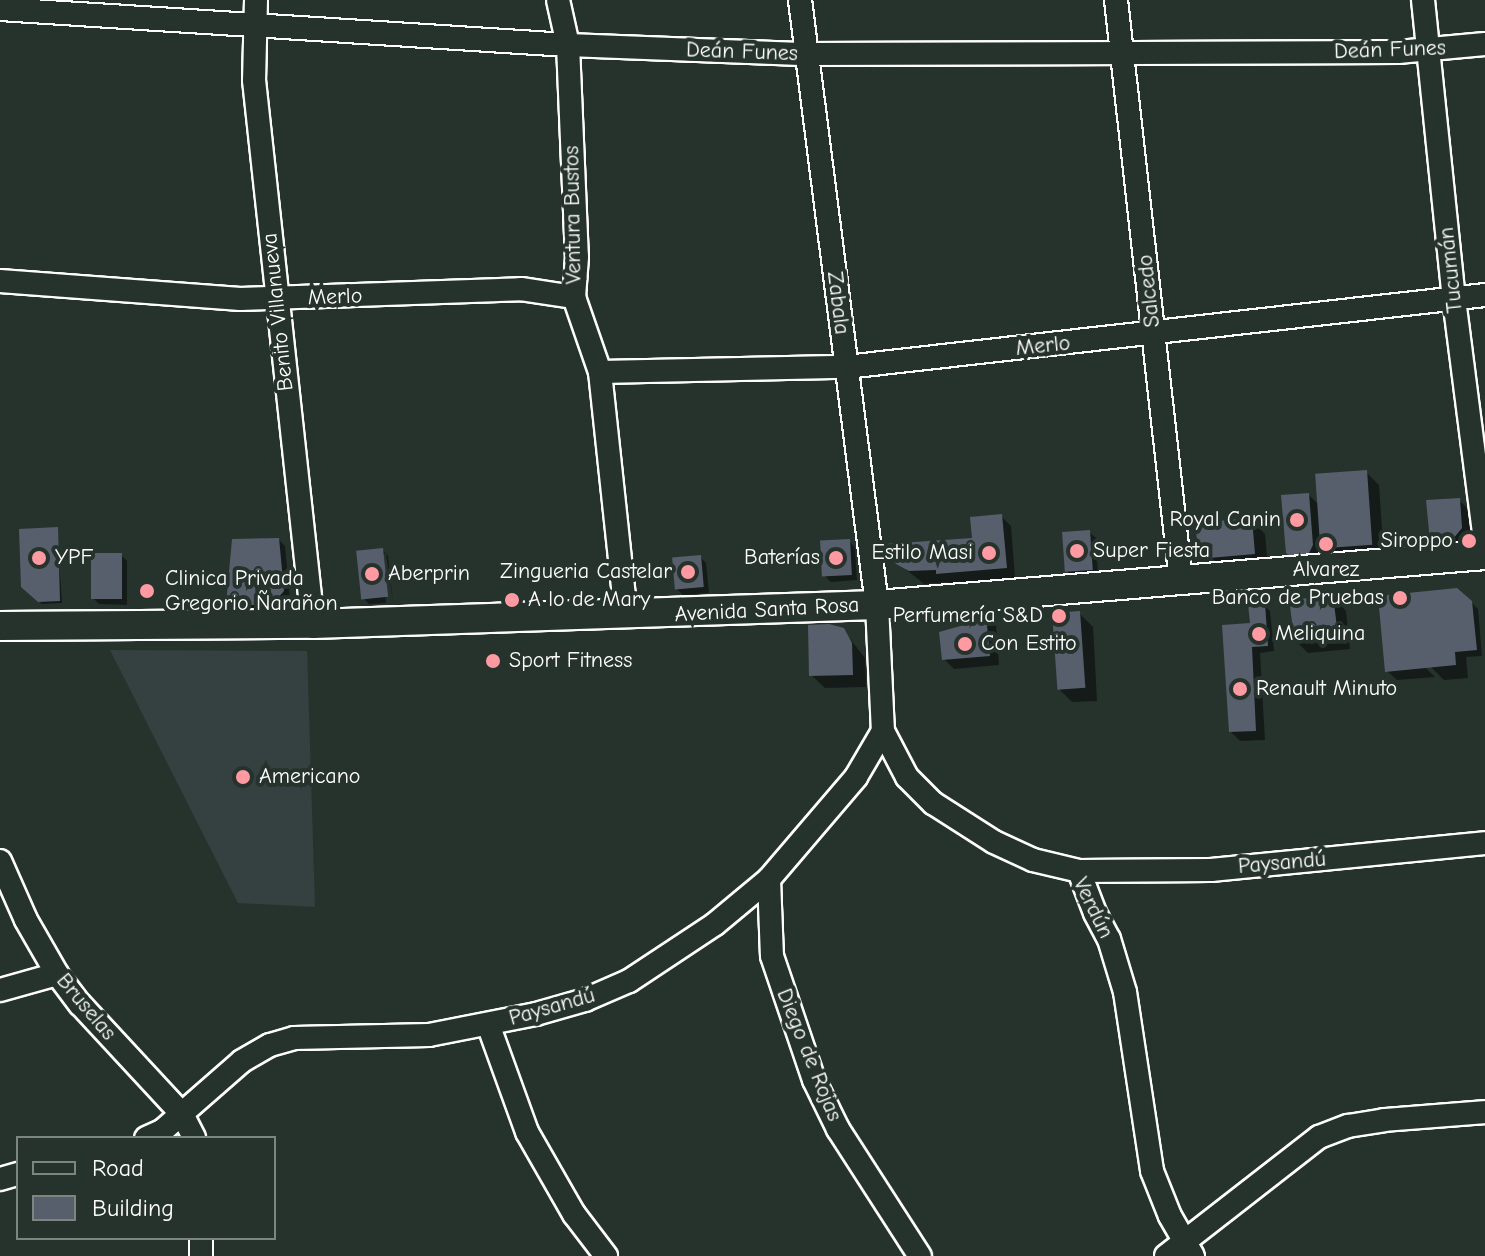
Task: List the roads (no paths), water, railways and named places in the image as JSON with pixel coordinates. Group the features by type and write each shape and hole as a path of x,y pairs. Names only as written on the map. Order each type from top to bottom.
{"street":[{"name":"Benito Villanueva","path":"256,0 254,80 313,624"},
{"name":"Ventura Bustos","path":"558,0 568,45 577,257 574,297 600,372 626,616"},
{"name":"Zabala","path":"800,0 877,605"},
{"name":"Salcedo","path":"1116,0 1181,581"},
{"name":"Tucumán","path":"1423,0 1454,299 1485,540"},
{"name":"Deán Funes","path":"0,9 568,45 807,54 1430,51 1485,44"},
{"name":"Merlo","path":"0,281 276,300 521,289 574,297"},
{"name":"Merlo","path":"600,372 846,367 1485,295"},
{"name":"Avenida Santa Rosa","path":"0,626 313,624 626,616 877,605 1485,555"},
{"name":"Verdún","path":"877,605 883,731 907,777 933,803 994,842 1033,860 1079,871 1109,939 1125,992 1152,1171 1170,1216 1189,1249"},
{"name":"Paysandú","path":"151,1136 162,1131 242,1061 270,1045 294,1038 429,1035 585,1000 629,981 715,924 769,879 856,777 883,731"},
{"name":"Paysandú","path":"1079,871 1211,870 1485,843"},
{"name":"Bruselas","path":"0,861 26,920 57,974 80,1004 182,1114 193,1136"},
{"name":"Diego de Rojas","path":"769,879 772,956 814,1080 838,1129 920,1256"},
{"path":"0,990 57,974"},
{"path":"488,1024 513,1098 534,1146 574,1214 606,1256"},
{"path":"1166,1256 1189,1249 1319,1137 1384,1120 1485,1112"}],"place":[{"name":"Royal Canin","path":"1297,520"},
{"name":"Siroppo","path":"1469,541"},
{"name":"Alvarez","path":"1326,544"},
{"name":"Super Fiesta","path":"1077,551"},
{"name":"Estilo Masi","path":"989,553"},
{"name":"YPF","path":"39,558"},
{"name":"Baterías","path":"836,558"},
{"name":"Zingueria Castelar","path":"688,572"},
{"name":"Aberprin","path":"372,574"},
{"name":"Clinica Privada Gregorio Ñarañon","path":"147,591"},
{"name":"Banco de Pruebas","path":"1400,598"},
{"name":"A lo de Mary","path":"512,600"},
{"name":"Perfumería S&D","path":"1059,616"},
{"name":"Meliquina","path":"1259,634"},
{"name":"Con Estito","path":"965,644"},
{"name":"Sport Fitness","path":"493,661"},
{"name":"Renault Minuto","path":"1240,689"},
{"name":"Americano","path":"243,777"}]}
